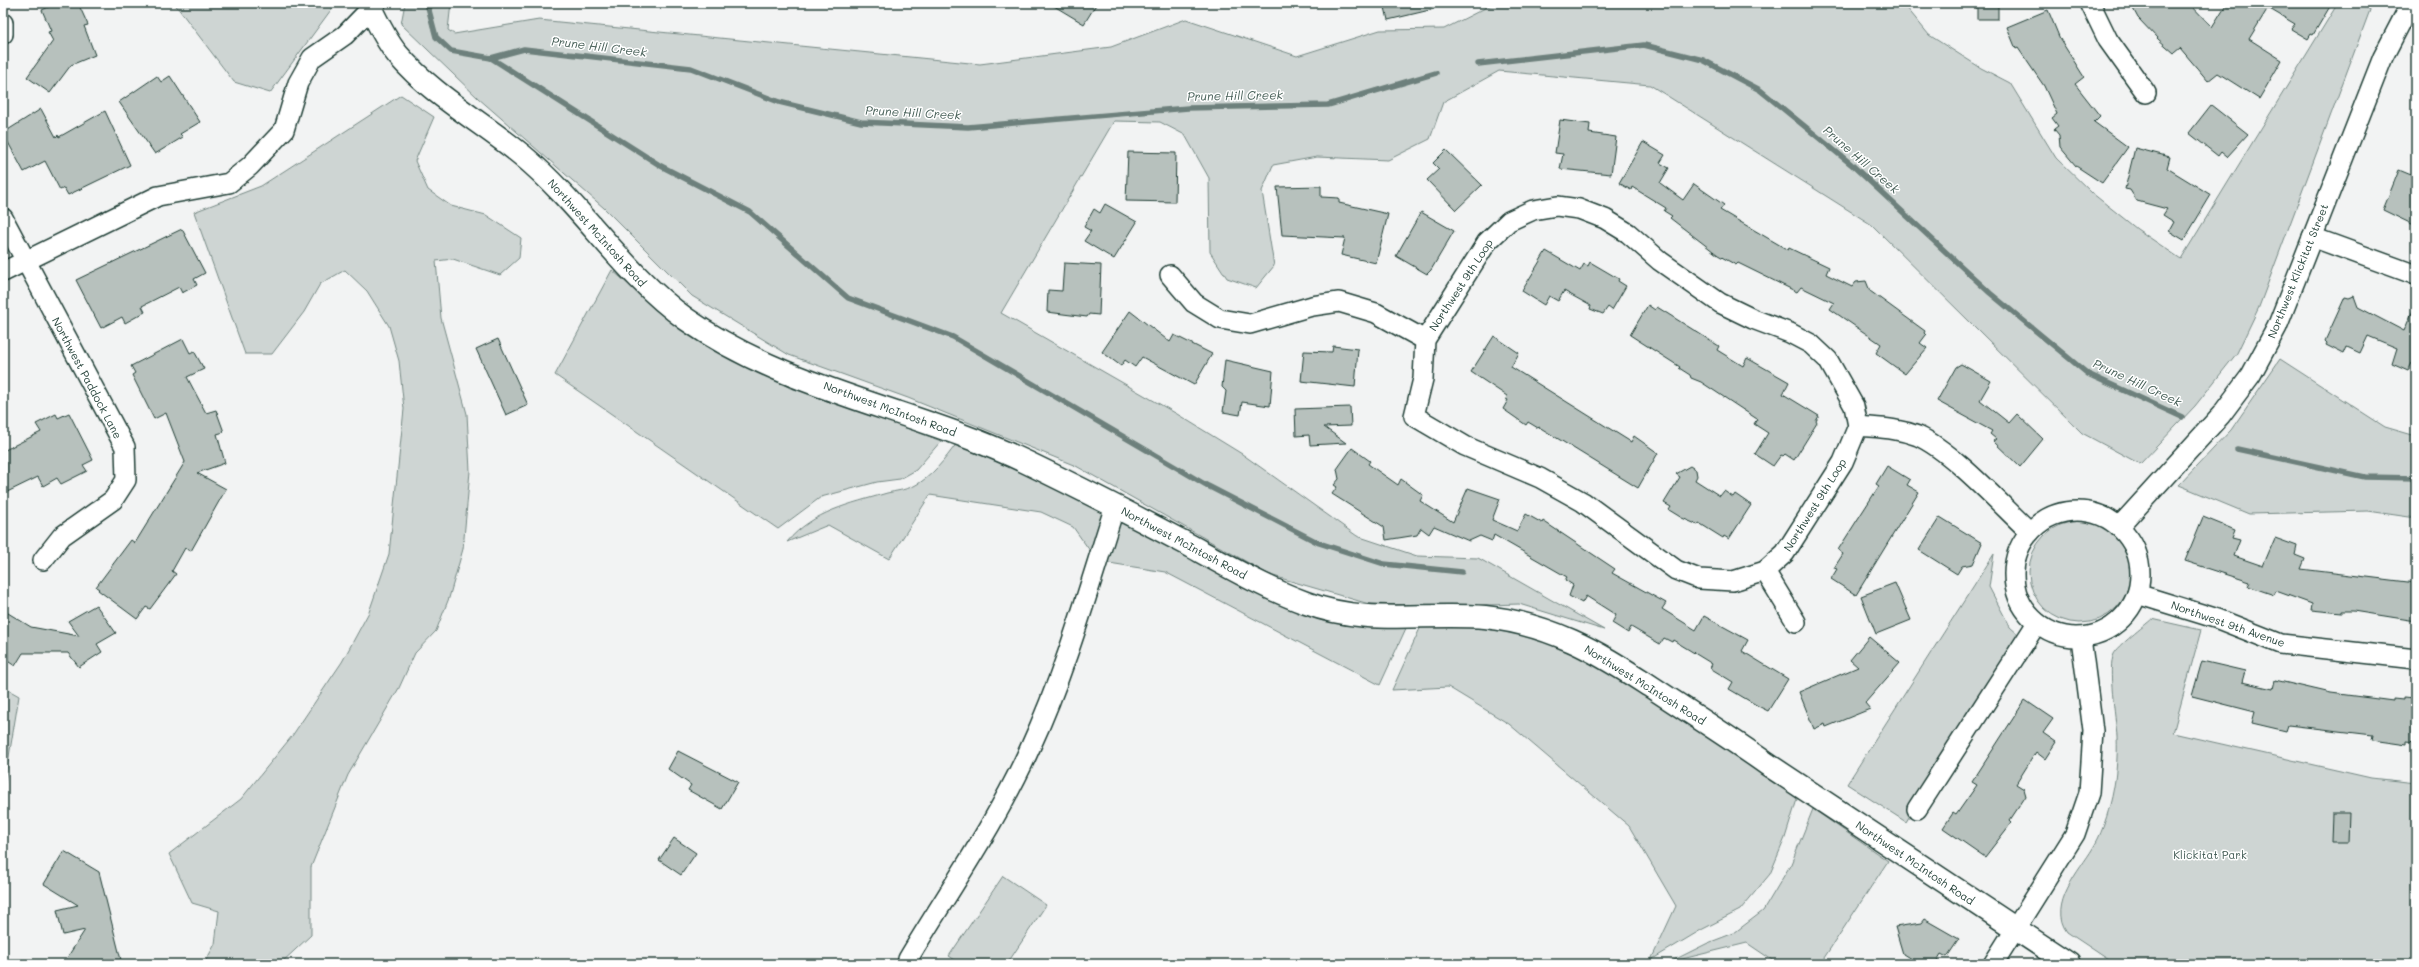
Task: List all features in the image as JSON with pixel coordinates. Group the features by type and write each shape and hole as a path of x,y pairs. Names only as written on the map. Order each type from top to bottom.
{"street":[{"path":"2090,3 2108,40 2146,93"},
{"name":"Northwest Klickitat Street","path":"2119,527 2221,415 2251,375 2277,328 2382,57 2406,4"},
{"path":"3,272 158,196 229,183 250,166 284,130 298,83 312,58 345,35 371,5"},
{"name":"Northwest McIntosh Road","path":"371,5 396,53 436,92 522,156 556,186 652,293 690,322 777,368 1021,459 1115,506 1251,578 1308,604 1346,614 1381,618 1489,617 1518,623 1574,642 1611,662 1713,727 2069,964"},
{"path":"3,23 3,34"},
{"name":"Northwest 9th Loop","path":"1557,206 1579,209 1604,219 1628,233 1660,261 1720,303 1753,320 1790,333 1811,344 1828,360 1842,383 1854,406 1858,426 1843,462 1785,553 1765,571 1733,581 1700,579 1676,570 1583,502 1540,478 1465,446 1414,416 1423,379 1425,340 1487,242 1509,221 1533,210 1557,206"},
{"name":"Northwest Paddock Lane","path":"3,218 24,262 125,447 126,480 113,500 62,536 43,560"},
{"path":"2312,237 2416,275"},
{"path":"1170,275 1194,303 1220,319 1250,324 1312,306 1339,302 1376,313 1425,340"},
{"path":"1858,426 1894,428 1919,437 1947,455 2030,532"},
{"path":"908,959 997,811 1030,749 1059,678 1115,506"},
{"path":"2073,511 2090,512 2105,518 2119,527 2129,538 2140,566 2140,580 2137,594 2129,611 2116,625 2100,634 2081,638 2063,636 2045,630 2030,618 2020,602 2014,584 2014,565 2030,532 2052,516 2073,511"},
{"path":"1765,571 1796,622"},
{"name":"Northwest 9th Avenue","path":"2137,594 2218,619 2281,644 2416,659"},
{"path":"1917,809 2037,623"},
{"path":"1993,964 2075,834 2089,793 2093,731 2081,638"}],"green space":[{"path":"174,3 336,3 270,93 234,82"},
{"path":"405,3 451,3 448,30 454,34 539,20 980,64 1111,47 1186,19 1297,56 1380,30 1444,29 1495,3 1907,3 1907,8 1929,35 1981,68 2010,83 2056,158 2092,193 2137,229 2181,259 2338,3 2362,3 2370,10 2259,307 2237,353 2195,406 2140,464 2082,433 1872,225 1650,85 1499,71 1443,102 1430,139 1388,160 1317,157 1273,165 1262,191 1274,266 1256,288 1227,278 1210,252 1209,178 1185,135 1160,122 1114,121 1001,313 1177,414 1242,454 1357,536 1417,556 1478,558 1604,630 1519,604 1455,606 1369,604 1270,575 1076,466 908,398 789,355 692,296 604,208 478,98 401,24"},
{"path":"401,95 434,117 415,161 428,190 451,206 486,215 521,238 519,258 500,275 453,259 436,261 441,318 467,414 470,471 463,549 449,598 436,631 415,653 399,688 348,775 311,867 311,935 280,964 204,964 215,944 219,911 192,903 169,854 241,799 292,736 342,662 369,612 389,554 404,409 399,361 389,326 367,291 345,270 320,284 304,312 272,354 245,354 194,212 261,186"},
{"path":"612,270 651,304 790,388 827,398 941,441 916,470 900,479 877,482 821,497 778,529 555,375"},
{"path":"2280,359 2385,427 2416,436 2416,518 2368,511 2249,514 2179,485 2231,430"},
{"path":"957,443 1109,509 1093,555 1073,527 1041,512 930,495 889,559 828,525 787,542 797,531 808,523 833,510 859,501 908,488 921,482 938,467"},
{"path":"1118,514 1184,551 1239,586 1323,621 1407,626 1380,685 1165,572 1103,562"},
{"path":"2080,521 2099,525 2116,536 2127,553 2131,572 2127,591 2116,608 2099,619 2080,623 2061,619 2044,608 2033,591 2029,572 2033,553 2044,536 2061,525"},
{"path":"1994,554 1989,587 2010,627 2020,636 1906,822 1847,784"},
{"name":"Klickitat Park","path":"2152,619 2201,630 2173,733 2371,778 2416,783 2416,964 2115,964 2067,932 2062,922 2061,911 2063,899 2074,877 2098,838 2107,816 2114,788 2117,745 2112,694 2112,661 2116,650"},
{"path":"1422,624 1467,624 1547,638 1599,665 1799,793 1785,838 1770,874 1740,910 1701,930 1651,960 1676,906 1629,826 1509,724 1448,687 1392,690"},
{"path":"3,687 19,696 3,793"},
{"path":"1813,809 1888,861 1820,964 1778,964 1747,943 1670,962 1708,943 1734,933 1763,911 1791,864"},
{"path":"1003,876 1046,905 1007,964 961,964 949,956"}],"building":[{"path":"57,3 78,3 88,25 84,26 95,55 71,65 50,93 27,77 53,41 48,32 51,31 42,10"},
{"path":"1049,3 1097,3 1084,24"},
{"path":"1384,3 1433,3 1434,9 1388,20"},
{"path":"1977,3 1998,3 1998,19 1977,19"},
{"path":"2130,3 2189,3 2212,27 2227,3 2332,3 2313,35 2311,34 2308,39 2291,29 2295,24 2268,8 2249,39 2282,60 2259,99 2218,73 2208,81 2180,48 2174,53 2158,39 2138,18"},
{"path":"2048,10 2060,39 2084,77 2075,84 2100,116 2094,122 2128,147 2102,183 2076,166 2060,147 2059,135 2054,129 2058,126 2052,118 2057,114 2044,86 2018,48 2016,49 2007,27"},
{"path":"157,76 161,82 170,76 200,122 180,134 183,137 155,154 119,102"},
{"path":"2211,105 2248,134 2227,157 2221,152 2218,156 2189,133"},
{"path":"41,109 56,137 58,135 59,137 105,111 130,165 68,195 64,188 60,190 45,161 24,172 3,133"},
{"path":"1560,120 1590,124 1589,133 1616,137 1611,174 1560,169 1563,154 1555,153"},
{"path":"1643,142 1665,155 1660,163 1669,168 1660,183 1683,200 1694,184 1724,205 1720,210 1788,250 1789,248 1829,267 1826,274 1852,287 1856,282 1866,281 1870,291 1925,331 1924,333 1926,335 1920,343 1927,348 1905,374 1876,353 1881,344 1830,309 1834,303 1801,287 1797,292 1738,263 1736,265 1718,255 1670,218 1672,216 1664,211 1666,208 1632,187 1631,190 1619,183"},
{"path":"2135,148 2170,157 2167,168 2211,195 2184,240 2169,231 2174,222 2163,215 2167,209 2137,201 2130,190 2125,189"},
{"path":"1446,150 1482,185 1456,210 1427,180 1439,169 1433,163"},
{"path":"1128,152 1176,153 1175,202 1126,201"},
{"path":"2399,170 2416,177 2416,226 2383,210"},
{"path":"1321,186 1321,197 1339,198 1339,203 1388,214 1376,263 1341,255 1345,238 1282,235 1277,187"},
{"path":"1105,204 1137,222 1114,259 1084,241 1091,231 1084,227 1094,209 1100,213"},
{"path":"1421,212 1454,231 1431,270 1427,274 1396,256"},
{"path":"182,229 205,273 194,279 197,285 182,293 179,287 142,306 145,312 125,323 122,317 101,328 76,280"},
{"path":"1546,251 1580,271 1584,264 1588,266 1590,262 1619,279 1618,281 1626,286 1612,310 1608,307 1603,314 1590,309 1591,306 1564,291 1558,301 1549,296 1544,305 1522,291"},
{"path":"1064,263 1101,265 1099,315 1089,314 1087,317 1047,312 1048,290 1062,291"},
{"path":"2354,296 2358,307 2404,331 2416,303 2416,365 2412,363 2408,371 2392,364 2397,348 2368,336 2360,353 2347,347 2344,354 2326,345 2327,343 2325,341 2345,297 2349,298"},
{"path":"1648,305 1655,310 1657,307 1719,346 1717,350 1743,366 1747,358 1789,382 1783,394 1819,416 1816,421 1817,423 1794,460 1785,454 1783,456 1781,455 1773,466 1755,454 1768,433 1754,424 1757,419 1701,382 1691,378 1690,375 1679,368 1680,367 1630,335"},
{"path":"1130,311 1170,342 1174,335 1212,354 1194,385 1142,357 1135,367 1125,360 1121,366 1102,352"},
{"path":"1494,336 1519,353 1511,367 1631,442 1634,436 1658,453 1638,488 1539,427 1538,428 1528,422 1526,425 1503,409 1508,400 1506,399 1507,396 1471,372"},
{"path":"183,339 190,353 194,351 204,369 187,377 206,413 216,410 224,432 217,434 225,463 197,473 226,489 191,551 185,548 172,571 176,574 150,609 146,607 137,619 96,587 131,540 135,543 185,462 166,413 154,419 132,375 135,373 131,366"},
{"path":"498,339 528,405 506,415 476,349"},
{"path":"1333,346 1358,349 1355,387 1301,381 1304,351 1332,352"},
{"path":"1225,360 1273,371 1270,406 1242,402 1240,415 1223,412 1226,391 1222,387"},
{"path":"1961,364 1991,381 1980,400 2009,423 2017,414 2043,439 2020,467 1993,441 1996,439 1990,434 1992,431 1937,401 1956,367"},
{"path":"1350,407 1351,426 1324,427 1346,443 1310,445 1309,435 1296,436 1295,409"},
{"path":"69,413 93,460 83,465 87,471 61,484 57,478 43,486 38,477 3,494 3,451 41,432 36,424 56,414 58,418"},
{"path":"1352,448 1370,461 1368,464 1398,485 1401,479 1423,495 1420,501 1453,522 1468,488 1500,499 1492,520 1517,531 1526,514 1542,523 1543,521 1615,569 1612,573 1666,603 1662,609 1696,630 1704,616 1748,640 1742,651 1788,679 1768,711 1729,689 1733,682 1710,668 1712,664 1673,640 1672,642 1664,638 1660,644 1631,627 1628,633 1612,623 1616,615 1586,596 1582,603 1569,596 1573,585 1565,580 1567,577 1494,535 1492,541 1480,536 1469,541 1434,526 1429,534 1421,528 1417,535 1386,540 1384,527 1332,494 1337,487 1334,485 1339,479 1337,469"},
{"path":"1690,466 1696,470 1697,476 1695,480 1720,496 1724,491 1733,497 1735,494 1751,505 1729,539 1724,536 1723,538 1699,523 1698,525 1682,518 1669,510 1671,507 1664,503 1680,477 1676,474"},
{"path":"1887,466 1910,480 1907,485 1919,492 1856,595 1831,579 1837,569 1834,568 1843,554 1838,550 1879,486 1876,484"},
{"path":"1940,517 1982,543 1973,564 1962,566 1957,574 1919,550"},
{"path":"2203,517 2235,530 2232,538 2240,540 2234,556 2263,566 2275,538 2297,546 2295,555 2305,559 2301,569 2416,583 2416,621 2353,611 2342,611 2342,613 2311,610 2312,604 2276,591 2274,595 2248,586 2250,582 2185,561"},
{"path":"1895,583 1911,620 1876,634 1861,596"},
{"path":"96,605 116,633 97,644 102,652 79,667 68,653 23,653 15,666 3,658 3,610 31,627 79,636 68,621"},
{"path":"1869,637 1900,663 1865,703 1870,709 1826,727 1825,724 1814,729 1799,692 1858,667 1850,660"},
{"path":"2202,661 2245,671 2242,682 2273,689 2275,680 2331,693 2393,701 2393,699 2403,700 2403,698 2416,699 2416,743 2407,742 2407,745 2372,740 2373,735 2288,725 2286,731 2252,723 2255,712 2192,696"},
{"path":"2025,700 2053,719 2043,733 2056,742 2045,759 2036,752 2016,784 2024,789 2026,796 2010,820 2012,822 1985,857 1943,828 1953,813 1956,815 1977,785 1972,782"},
{"path":"678,751 738,782 722,809 688,790 691,785 668,769"},
{"path":"2332,813 2350,813 2349,842 2331,842"},
{"path":"674,838 696,853 681,875 659,860"},
{"path":"64,851 99,872 122,964 63,964 85,930 63,935 57,910 78,905 44,884"},
{"path":"1924,919 1959,939 1947,957 1941,954 1935,964 1919,964 1903,954 1895,927 1921,923"}],"waterway":[{"name":"Prune Hill Creek","path":"427,3 436,37 451,51 491,58 524,49 691,68 779,102 861,122 968,127 1188,108 1328,105 1436,73"},
{"name":"Prune Hill Creek","path":"1478,64 1644,45 1703,60 1760,90 1851,164 1990,293 2088,374 2182,417"},
{"path":"491,58 661,166 750,212 848,298 953,337 1208,486 1319,543 1384,564 1462,572"},
{"name":"Prune Hill Creek","path":"2237,449 2365,477 2416,478"}]}
